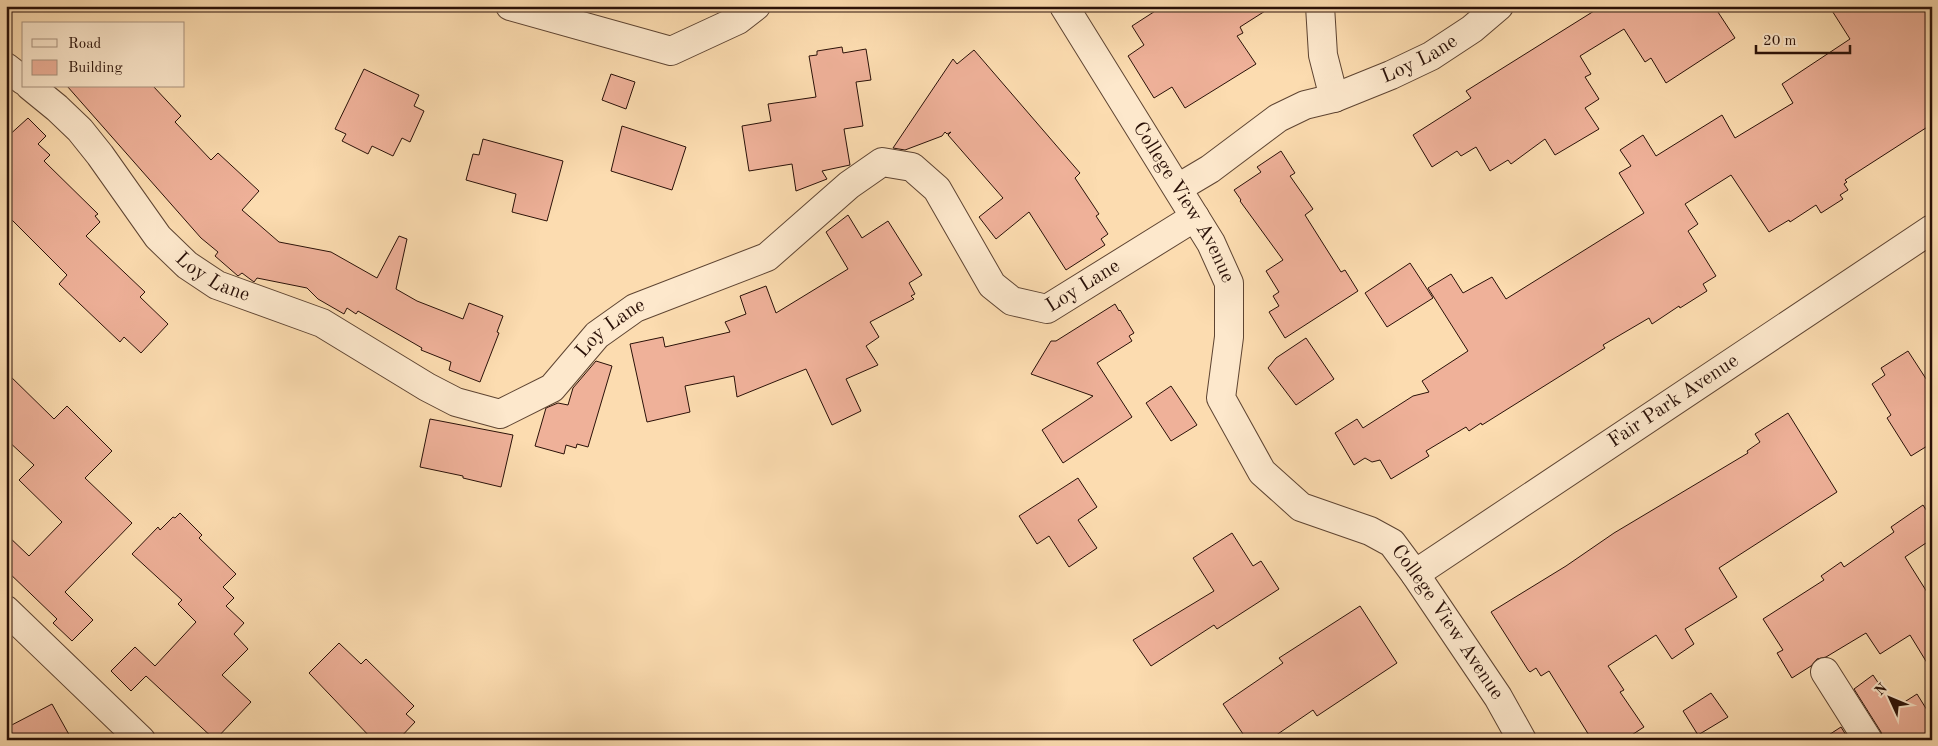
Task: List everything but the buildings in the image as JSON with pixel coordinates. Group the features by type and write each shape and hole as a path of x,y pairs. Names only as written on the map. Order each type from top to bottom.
{"street":[{"path":"510,6 671,51 742,11"},
{"name":"College View Avenue","path":"1064,6 1178,188 1211,244 1229,283 1229,337 1222,398 1262,472 1301,507 1370,531 1392,544 1415,574 1498,697 1522,740"},
{"path":"1320,6 1323,55 1334,98"},
{"name":"Loy Lane","path":"1178,188 1210,169 1278,118 1305,105 1334,98 1391,75 1431,56 1472,29 1499,6"},
{"path":"6,67 22,79"},
{"name":"Loy Lane","path":"32,88 80,130 158,237 186,265 217,285 322,323 427,388 456,402 500,414 552,388 596,335 635,308 767,257 849,185 882,162 912,167 937,189 992,284 1012,302 1047,309 1195,217"},
{"name":"Fair Park Avenue","path":"1415,574 1932,229"},
{"path":"6,610 140,740"},
{"path":"1825,672 1868,740"}]}
